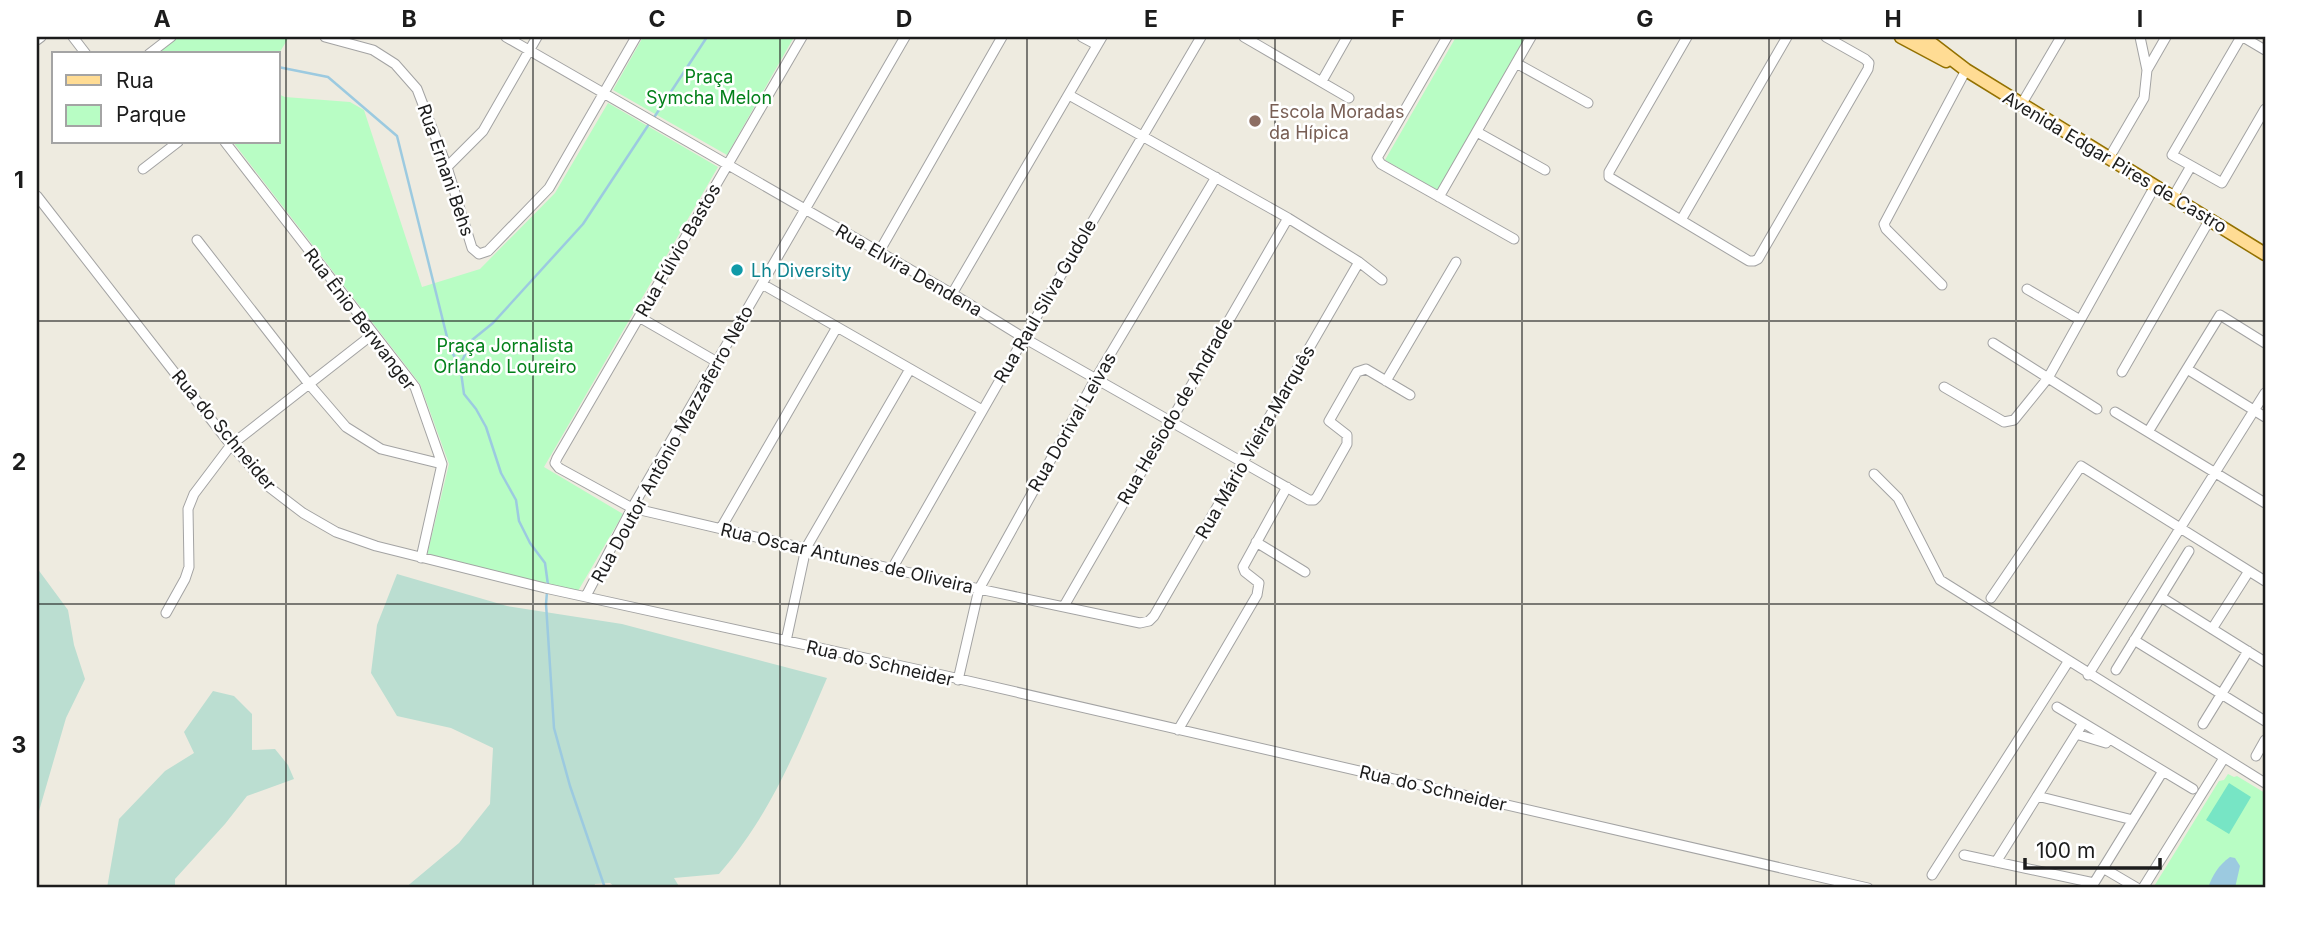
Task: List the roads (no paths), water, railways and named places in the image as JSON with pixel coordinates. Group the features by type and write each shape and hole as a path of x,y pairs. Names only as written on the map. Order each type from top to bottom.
{"main road":[{"name":"Avenida Edgar Pires de Castro","path":"1901,37 1966,70"},
{"name":"Avenida Edgar Pires de Castro","path":"1923,37 1966,70 2021,105 2265,254"}],"street":[{"path":"37,40 41,37"},
{"path":"73,37 84,52"},
{"path":"154,52 171,37"},
{"name":"Rua Ernani Behs","path":"325,37 373,50 395,64 417,89 447,167 472,248 479,254 488,251 548,188 636,37"},
{"name":"Rua Elvira Dendena","path":"506,37 1024,338 1314,500 1347,444 1347,435 1329,421 1357,372 1366,369 1386,381"},
{"path":"447,167 483,131 537,37"},
{"name":"Rua Fúlvio Bastos","path":"555,463 802,37"},
{"name":"Rua Doutor Antônio Mazzaferro Neto","path":"586,596 632,508 905,37"},
{"path":"879,252 1002,37"},
{"path":"952,294 1100,41 1082,37"},
{"name":"Rua Raul Silva Gudole","path":"893,567 1200,37"},
{"path":"1244,37 1349,98"},
{"path":"1322,81 1347,37"},
{"path":"1447,37 1377,158 1381,163 1514,239"},
{"path":"1439,197 1531,37"},
{"path":"1687,37 1609,172 1609,177 1749,261 1758,259 1868,69 1869,63 1865,59 1826,37"},
{"path":"1681,220 1787,37"},
{"path":"2021,105 2061,37"},
{"path":"2109,158 2144,98 2147,71 2140,37"},
{"path":"2147,71 2166,37"},
{"path":"2265,50 2242,37 2172,155 2222,183 2265,109"},
{"path":"1516,63 1588,103"},
{"path":"1942,285 1886,229 1884,223 1966,70"},
{"path":"1069,95 1288,218 1359,262 1382,280"},
{"path":"1476,132 1545,170"},
{"path":"143,169 175,144"},
{"name":"Rua Ênio Berwanger","path":"227,144 415,387 442,464"},
{"path":"2174,197 2191,166"},
{"name":"Rua Dorival Leivas","path":"958,680 979,589 1096,379 1216,177"},
{"path":"1944,387 2004,422 2010,423 2014,420 2048,377 2155,186"},
{"name":"Rua do Schneider","path":"37,196 231,444 269,487 303,513 336,532 376,546 549,589 1868,888"},
{"name":"Rua Hesiodo de Andrade","path":"1064,606 1288,218"},
{"path":"2122,372 2210,219"},
{"path":"197,240 309,384 346,427 381,449 442,464 421,558"},
{"name":"Rua Mário Vieira Marquês","path":"1149,621 1244,463 1359,262"},
{"path":"1410,395 1386,381 1456,262"},
{"path":"762,284 982,410"},
{"path":"2027,289 2080,320"},
{"path":"2148,432 2220,315 2265,343"},
{"path":"639,317 716,362"},
{"path":"721,528 837,327"},
{"path":"166,613 189,567 188,509 194,494 231,444 373,334"},
{"path":"1993,343 2097,409"},
{"path":"786,641 807,548 910,369"},
{"path":"2187,369 2265,417"},
{"path":"2088,675 2265,393"},
{"path":"2115,412 2262,501 2265,491"},
{"name":"Rua Oscar Antunes de Oliveira","path":"555,463 559,468 632,508 979,589 1140,623 1149,621"},
{"path":"1991,598 2081,466 2265,581"},
{"path":"1874,474 1898,498 1940,580 2088,675 2265,783"},
{"path":"1178,730 1258,594 1259,583 1245,572 1243,567 1287,487"},
{"path":"1256,541 1305,572"},
{"path":"2116,670 2189,551"},
{"path":"2212,629 2249,571"},
{"path":"2161,597 2265,662"},
{"path":"2134,640 2265,721"},
{"path":"2203,724 2248,651"},
{"path":"1932,875 2068,662"},
{"path":"2057,708 2193,789"},
{"path":"1996,862 2083,723"},
{"path":"2076,734 2106,743 2109,739"},
{"path":"2256,756 2265,740"},
{"path":"2143,888 2224,758"},
{"path":"1964,855 2094,883 2163,771"},
{"path":"2037,796 2133,820"},
{"path":"2104,868 2137,888"}],"water":[{"path":"2230,857 2235,858 2240,866 2235,888 2208,888 2216,871"}],"waterway":[{"path":"653,119 707,37"},
{"path":"280,67 328,77 397,136 450,349 459,364"},
{"path":"548,585 545,563 530,543 519,521 516,500 501,473 486,427 464,394 460,365 472,340 493,323 583,224 649,124"},
{"path":"547,592 554,728 570,786 605,888"}],"place":[{"name":"Escola Moradas da Hípica","path":"1255,121"},
{"name":"Lh Diversity","path":"737,270"}],"park label":[{"name":"Praça Symcha Melon","path":"709,86"},
{"name":"Praça Jornalista Orlando Loureiro","path":"505,355"}]}
